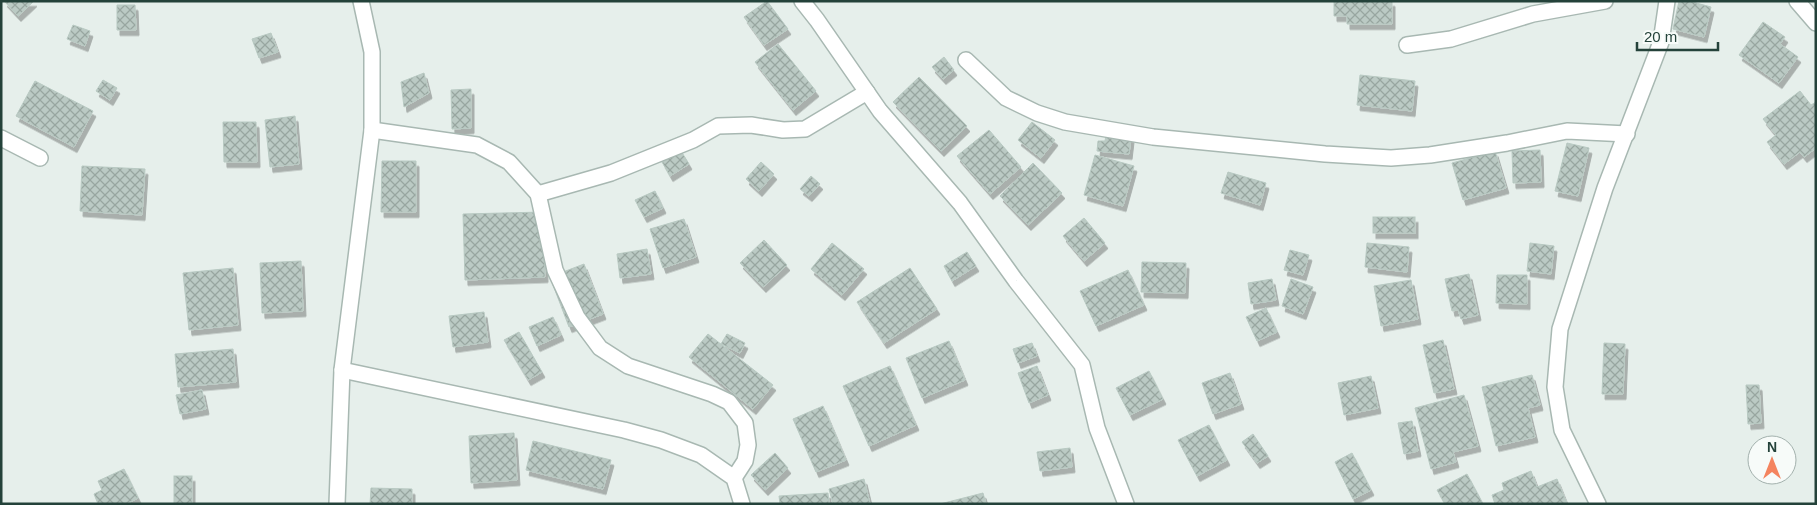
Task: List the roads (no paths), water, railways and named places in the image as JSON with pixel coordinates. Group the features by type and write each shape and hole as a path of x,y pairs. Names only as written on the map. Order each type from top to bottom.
{"street":[{"path":"337,504 342,370 372,130 372,52 361,1"},
{"path":"802,1 880,111 960,203 1016,281 1082,365 1097,428 1126,504"},
{"path":"1407,45 1451,40 1533,14 1605,1"},
{"path":"1598,504 1562,430 1555,387 1560,329 1605,188 1661,42 1667,1"},
{"path":"1797,1 1816,23"},
{"path":"966,60 1006,98 1036,113 1065,122 1153,137 1325,154 1391,158 1430,155 1507,144 1567,131 1627,134"},
{"path":"538,194 611,173 692,140 718,126 751,125 783,130 805,128 867,92"},
{"path":"372,130 477,145 510,162 538,194 555,270 577,317 600,348 628,366 712,394 729,402 745,422 748,445 744,461 734,478"},
{"path":"1,138 40,158"},
{"path":"342,370 624,430 661,440 701,455 734,478 742,504"}]}
